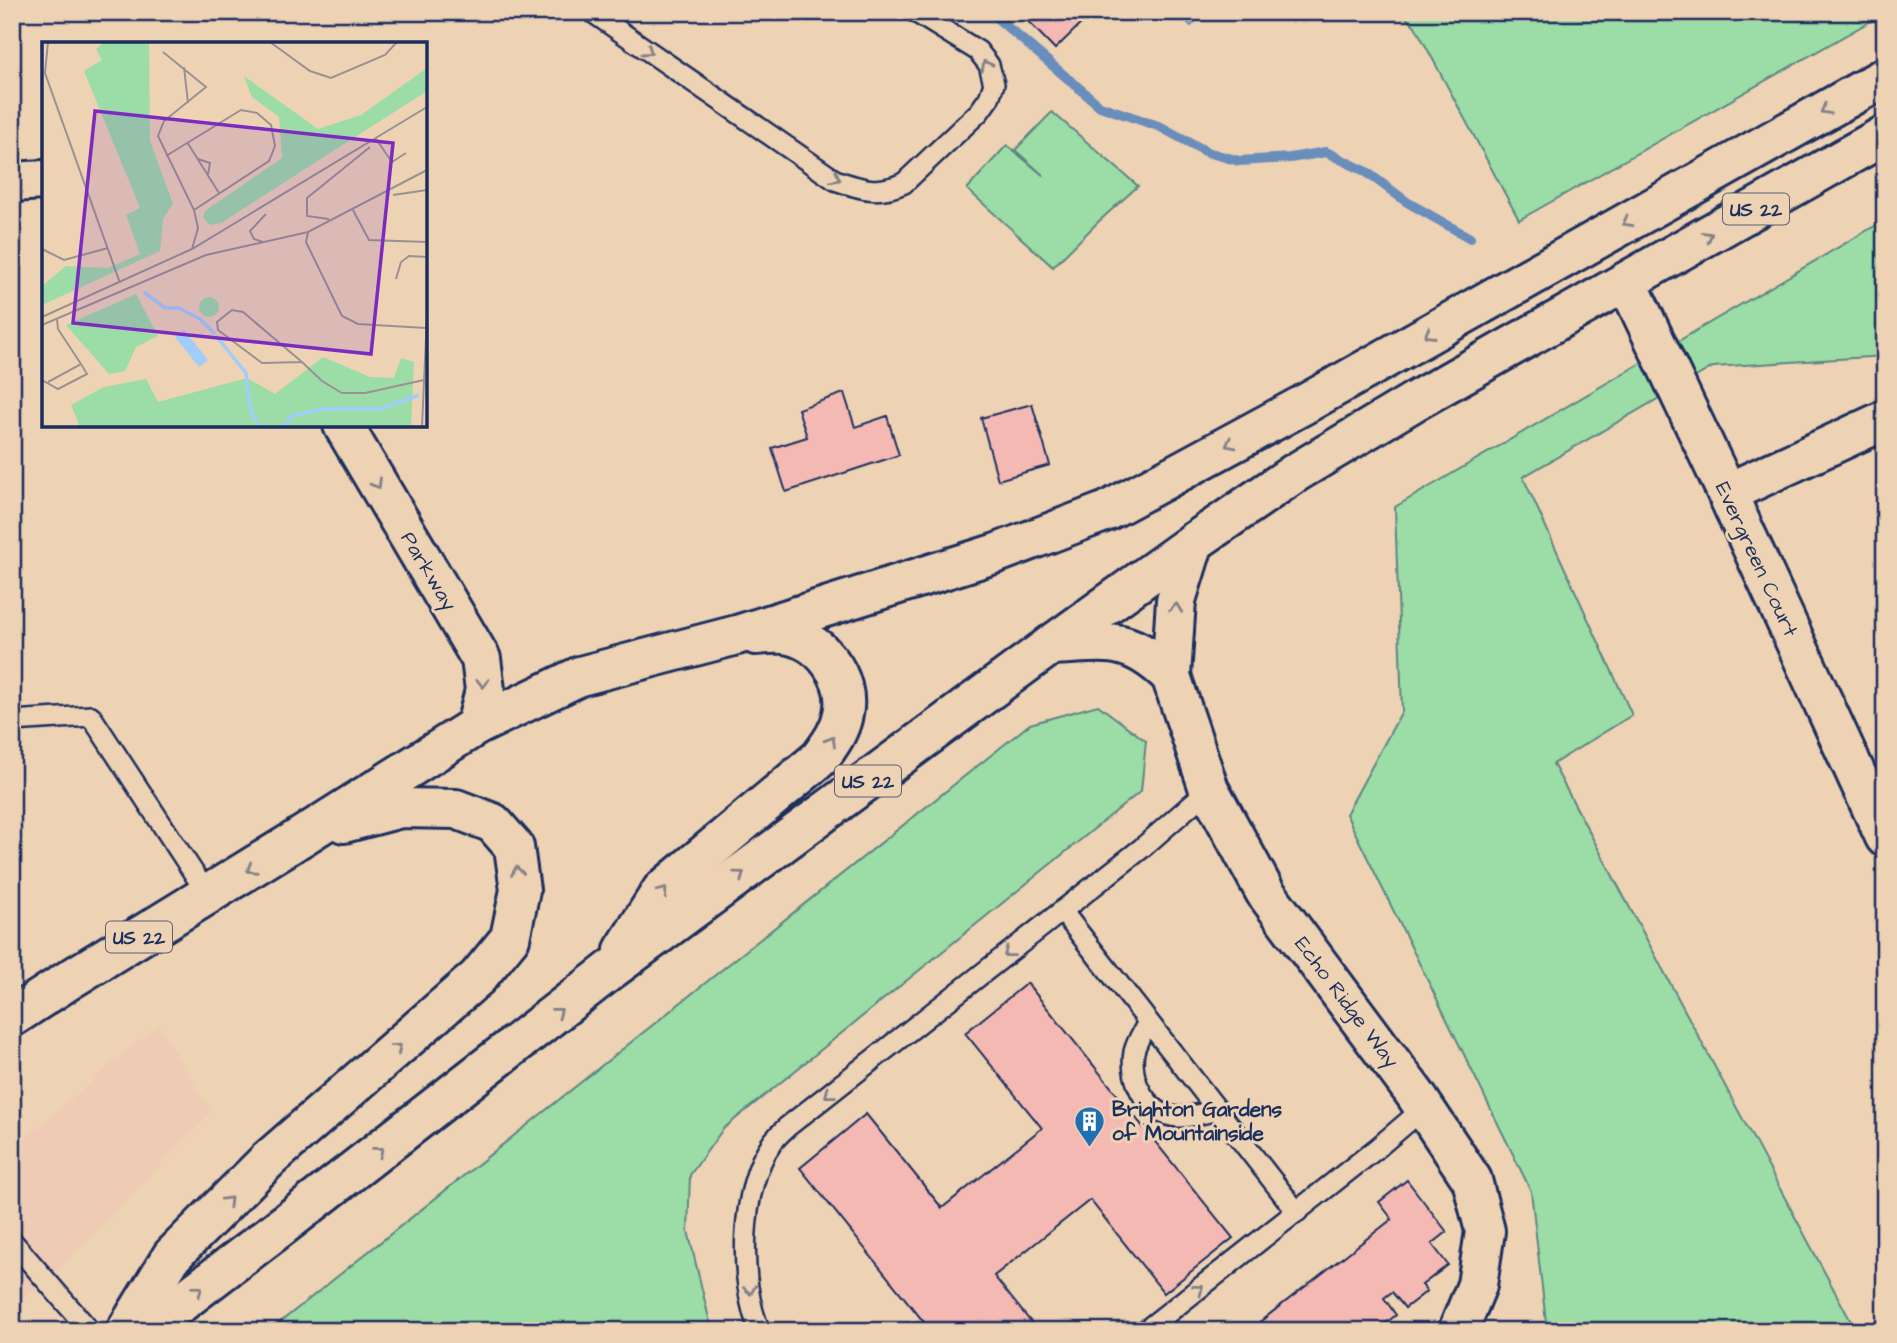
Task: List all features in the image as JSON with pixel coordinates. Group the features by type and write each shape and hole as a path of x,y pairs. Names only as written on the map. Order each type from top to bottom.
{"main road":[{"name":"US 22","path":"12,1017 477,726 580,676 737,635 997,553 1107,510 1303,405 1885,77"},
{"name":"US 22","path":"144,1331 612,969 1194,542 1295,473 1415,401 1885,135"},
{"path":"12,182 42,180"},
{"name":"Evergreen Court","path":"1627,282 1885,836"},
{"path":"1727,493 1885,420"},
{"name":"Parkway","path":"344,427 481,659 485,690 477,726"},
{"name":"Echo Ridge Way","path":"1194,542 1176,600 1171,676 1209,789 1265,892 1415,1094 1472,1180 1485,1231 1477,1285 1458,1331"},
{"path":"612,969 662,890 820,758 835,737 844,713 838,674 815,647 799,638 784,634 737,635"},
{"path":"1051,645 1116,643 1137,649 1171,676"},
{"path":"126,1331 172,1256 269,1159 478,977 510,938 520,890 514,847 493,822 456,809 401,808 332,827 293,842"},
{"path":"12,999 69,980"}],"lane":[{"path":"592,12 835,180 870,190 890,190 904,183 978,112 989,98 994,84 989,65 978,51 915,12"},
{"path":"12,721 91,716 208,895"},
{"path":"760,1331 749,1294 745,1243 747,1217 756,1179 771,1144 797,1119 1142,848 1209,789"},
{"path":"1062,911 1297,1212"},
{"path":"1148,1022 1133,1058 1134,1077 1142,1095 1157,1109 1176,1117 1217,1110"},
{"path":"1145,1331 1424,1108"},
{"path":"12,1241 90,1331"}],"shaded area":[{"path":"158,1025 211,1112 62,1266 12,1309 12,1150"}],"green space":[{"path":"1400,12 1885,13 1519,220 1415,26"},
{"path":"1052,112 1138,186 1053,267 967,189 1007,145 1044,176 1015,150"},
{"path":"1885,220 1885,356 1713,367 1523,477 1632,715 1553,764 1856,1331 1547,1331 1531,1191 1346,814 1402,711 1395,507"},
{"path":"1098,705 1146,741 1141,791 723,1129 690,1175 688,1231 712,1331 269,1331 1030,724"}],"water":[{"path":"1177,12 1204,12 1191,26"}],"building":[{"path":"1019,12 1087,12 1090,15 1055,49"},
{"path":"844,393 855,427 887,416 899,455 786,492 772,448 807,437 798,409"},
{"path":"1032,404 1050,465 998,480 981,418"},
{"name":"Brighton Gardens of Mountainside","path":"1027,983 1233,1238 1164,1293 1090,1200 994,1276 1038,1331 931,1331 800,1168 866,1114 942,1208 1042,1128 965,1033"},
{"path":"1407,1180 1447,1232 1432,1244 1448,1265 1422,1285 1427,1291 1405,1308 1392,1292 1384,1298 1396,1315 1376,1331 1248,1331 1392,1219 1379,1202"}],"waterway":[{"path":"998,19 1100,106 1161,127 1207,152 1239,161 1290,158 1326,152 1365,171 1407,202 1470,238"}],"place":[{"name":"Brighton Gardens of Mountainside","path":"1089,1148"}]}
